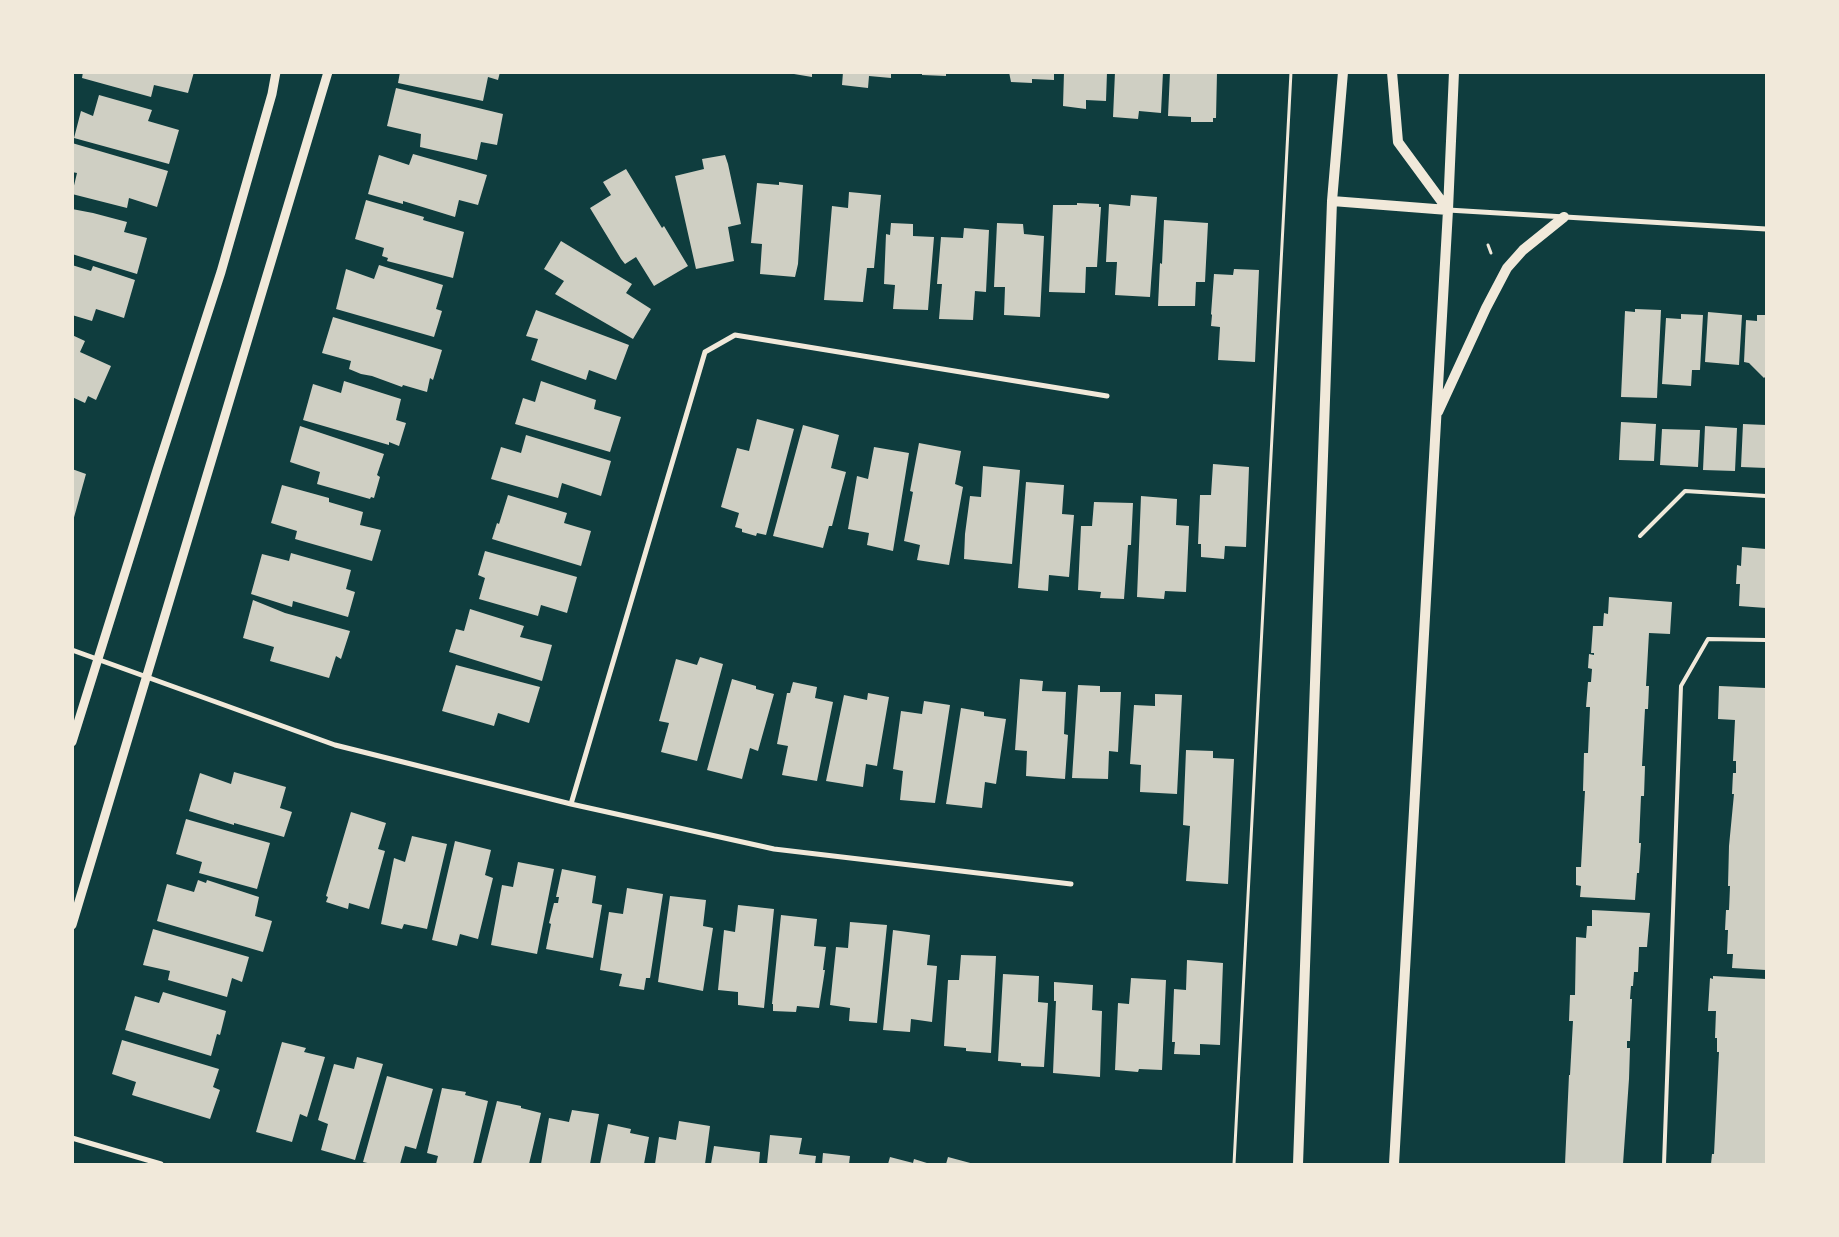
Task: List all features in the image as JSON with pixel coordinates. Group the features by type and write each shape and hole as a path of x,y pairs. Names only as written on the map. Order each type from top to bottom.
{"main road":[{"path":"1298,1164 1332,201 1342,72"},
{"path":"1392,72 1398,142 1448,210"},
{"path":"1394,1164 1448,210 1454,72"},
{"path":"1332,201 1448,210"},
{"path":"1435,417 1486,308 1507,268 1524,250 1564,217"}],"street":[{"path":"72,742 221,272 272,94 276,72"},
{"path":"72,925 328,72"},
{"path":"1448,210 1766,229"},
{"path":"571,804 705,352 735,335 1108,396"},
{"path":"72,650 336,745 571,804 774,849 1072,884"},
{"path":"72,1138 162,1164"}],"lane":[{"path":"1640,536 1685,491 1766,496"},
{"path":"1664,1164 1681,686 1708,639 1766,640"}],"path":[{"path":"1234,1164 1291,72"}],"building":[{"path":"83,72 194,72 188,93 154,85 151,97 82,78"},
{"path":"400,72 500,72 498,80 488,77 483,101 398,83"},
{"path":"782,72 812,72 812,77"},
{"path":"843,72 891,72 891,78 869,76 868,88 842,85"},
{"path":"922,72 946,72 946,76 922,75"},
{"path":"1009,72 1054,72 1054,80 1032,79 1032,83 1011,82"},
{"path":"1064,72 1107,72 1106,101 1086,100 1086,109 1063,106"},
{"path":"1115,72 1163,72 1161,113 1139,111 1138,119 1113,117"},
{"path":"1170,72 1217,72 1216,118 1213,118 1213,122 1191,122 1191,117 1168,116"},
{"path":"396,88 503,114 497,145 481,142 477,160 420,147 421,134 387,126"},
{"path":"99,95 152,110 148,121 179,130 169,164 74,138 81,111 93,116"},
{"path":"72,143 168,171 157,207 129,198 127,208 72,194 77,173 72,172"},
{"path":"413,154 487,175 478,205 459,200 455,217 403,201 403,204 368,194 379,155 409,165"},
{"path":"725,155 741,224 728,227 734,261 696,269 675,176 704,169 702,159"},
{"path":"626,169 688,266 654,286 636,257 625,264 590,208 611,195 603,182"},
{"path":"779,182 803,185 798,264 795,277 760,274 762,244 751,243 757,183 779,185"},
{"path":"849,192 881,195 874,268 867,268 863,302 824,300 832,206 848,208"},
{"path":"1131,195 1157,197 1150,297 1115,295 1117,262 1106,262 1109,204 1130,206"},
{"path":"366,200 424,217 423,220 464,232 453,278 387,261 388,258 382,256 384,248 355,239"},
{"path":"1077,203 1099,204 1099,207 1101,207 1097,267 1086,267 1085,293 1049,292 1053,205 1077,205"},
{"path":"72,209 127,222 124,232 147,238 137,274 72,254"},
{"path":"1164,220 1208,223 1205,282 1196,282 1195,306 1158,306"},
{"path":"891,223 913,224 913,236 934,237 928,310 893,309 895,285 884,284 886,234 890,235"},
{"path":"997,223 1023,224 1024,234 1044,236 1040,317 1004,315 1005,287 994,287"},
{"path":"964,228 989,230 986,292 975,291 973,320 939,319 942,284 937,284 941,237 963,238"},
{"path":"561,241 632,284 626,293 651,309 633,339 555,294 564,281 544,269"},
{"path":"72,265 91,271 93,266 135,280 124,318 96,309 92,321 72,315"},
{"path":"379,265 443,285 436,309 442,311 434,337 336,309 346,269 374,279"},
{"path":"1234,269 1259,270 1255,362 1218,360 1220,327 1211,326 1214,274 1233,275"},
{"path":"1635,309 1661,310 1657,398 1621,397 1625,311 1635,312"},
{"path":"536,310 629,345 616,380 589,370 586,380 531,360 538,339 526,336"},
{"path":"1708,312 1742,315 1739,365 1705,362"},
{"path":"1681,314 1703,315 1700,370 1692,370 1691,386 1662,384 1666,318 1681,319"},
{"path":"1757,315 1766,315 1766,376 1764,378 1749,363 1744,362 1746,320 1757,321"},
{"path":"333,317 442,350 433,380 430,378 427,392 403,385 402,387 361,374 349,369 351,361 322,353"},
{"path":"72,335 85,341 80,352 111,366 96,400 88,396 85,403 72,397"},
{"path":"344,381 401,399 396,420 406,423 399,446 389,442 389,445 303,420 313,384 341,393"},
{"path":"541,381 596,400 594,409 621,417 610,452 515,424 523,398 535,402"},
{"path":"757,419 794,429 766,535 757,533 756,536 742,532 742,529 735,527 739,513 721,507 737,448 749,451"},
{"path":"1621,422 1656,424 1654,461 1619,460"},
{"path":"1743,424 1766,425 1766,468 1741,467"},
{"path":"803,425 839,435 831,468 846,472 832,526 829,526 823,548 773,536"},
{"path":"300,426 384,454 377,475 380,477 374,498 371,497 370,499 317,484 320,472 290,462"},
{"path":"1705,426 1737,428 1735,471 1703,470"},
{"path":"1662,429 1700,430 1698,467 1660,465"},
{"path":"526,435 611,461 601,496 562,483 558,498 491,479 501,447 521,453"},
{"path":"919,443 961,451 955,484 963,487 949,565 917,560 920,545 904,541 913,492 910,491"},
{"path":"874,447 909,453 893,551 867,545 869,533 848,529 857,476 868,479"},
{"path":"1213,464 1249,467 1246,547 1225,546 1224,559 1201,557 1201,544 1198,544 1200,495 1211,495"},
{"path":"983,466 1020,470 1012,564 964,559 970,496 981,497"},
{"path":"72,469 86,474 73,521 72,521"},
{"path":"1026,482 1064,485 1062,514 1074,515 1069,577 1049,575 1048,591 1018,588"},
{"path":"282,485 329,498 329,502 363,512 360,525 381,530 372,561 295,539 297,531 271,523"},
{"path":"508,495 567,513 564,523 591,531 581,566 492,539"},
{"path":"1141,496 1177,499 1176,525 1189,526 1186,592 1165,591 1164,599 1137,597"},
{"path":"1094,502 1133,503 1131,545 1128,545 1124,599 1100,598 1101,592 1078,590 1081,526 1092,526"},
{"path":"1742,547 1766,549 1766,608 1739,606 1740,584 1736,584 1737,565 1741,566"},
{"path":"485,551 577,577 567,613 541,605 538,616 479,599 485,578 478,575"},
{"path":"291,553 351,570 346,589 355,592 348,617 293,601 292,607 251,594 262,554 289,561"},
{"path":"1609,597 1672,602 1670,634 1649,633 1646,686 1649,686 1648,709 1645,709 1642,766 1645,766 1644,796 1641,796 1639,843 1641,843 1635,900 1580,897 1581,886 1576,885 1576,867 1581,867 1585,791 1583,791 1584,753 1588,753 1590,707 1586,707 1588,682 1591,682 1592,669 1588,668 1589,654 1594,655 1594,653 1591,653 1593,626 1603,626 1604,613 1608,614"},
{"path":"253,600 285,613 350,631 341,659 336,656 329,678 270,661 274,647 243,638"},
{"path":"470,609 524,626 520,637 552,645 542,681 449,652 456,629 464,631"},
{"path":"700,657 723,664 697,761 661,752 669,723 659,721 676,659 697,665"},
{"path":"456,665 540,687 529,723 498,713 494,726 442,711"},
{"path":"732,679 774,694 758,751 750,748 742,779 707,770"},
{"path":"1020,679 1043,681 1042,691 1066,692 1064,734 1068,735 1065,779 1026,776 1027,751 1015,750"},
{"path":"793,682 817,687 815,698 833,702 817,781 782,775 788,746 777,744 787,693 790,693"},
{"path":"1078,685 1100,686 1100,692 1121,692 1118,752 1109,751 1108,779 1072,778"},
{"path":"1719,686 1766,688 1766,970 1732,968 1733,954 1727,954 1728,930 1725,930 1726,910 1729,910 1729,846 1734,794 1732,794 1733,773 1736,773 1736,761 1733,761 1735,720 1718,719"},
{"path":"868,693 889,697 877,766 866,764 863,787 826,781 844,695 867,700"},
{"path":"1155,694 1182,695 1177,794 1140,792 1141,765 1130,764 1134,705 1155,706"},
{"path":"924,701 950,705 935,803 900,800 903,771 893,769 901,711 922,714"},
{"path":"961,708 984,712 984,716 1006,719 996,784 985,782 982,808 946,804"},
{"path":"1186,750 1213,751 1213,758 1234,759 1228,884 1186,881 1190,826 1183,825"},
{"path":"234,772 286,787 280,808 292,812 284,837 234,823 234,825 189,811 200,773 231,784"},
{"path":"351,812 386,823 378,849 385,851 369,909 349,903 348,909 326,902 328,897 326,896"},
{"path":"186,819 270,843 257,889 199,873 202,862 176,854"},
{"path":"412,836 447,844 427,929 404,924 402,929 381,924 394,858 405,862"},
{"path":"455,841 491,850 485,875 493,878 478,939 460,934 457,946 432,940"},
{"path":"518,862 554,869 537,954 491,945 502,885 513,887"},
{"path":"562,869 596,876 592,903 602,905 593,958 546,949 554,903 558,903 559,897 556,897"},
{"path":"198,880 206,883 207,880 259,897 255,916 272,921 263,952 157,921 167,884 194,892"},
{"path":"627,888 663,894 650,978 646,978 644,990 619,986 622,974 600,970 609,912 623,914"},
{"path":"670,896 706,900 703,926 713,928 703,991 658,982"},
{"path":"738,905 774,909 764,1008 738,1005 738,992 718,990 724,930 735,932"},
{"path":"1592,910 1650,913 1647,947 1639,947 1638,972 1634,972 1633,986 1631,986 1630,1041 1627,1041 1627,1048 1630,1048 1629,1079 1623,1164 1565,1164 1573,1021 1569,1021 1570,995 1575,995 1576,937 1586,938 1587,926 1592,926"},
{"path":"781,915 817,919 814,946 826,947 823,970 825,970 819,1008 797,1006 796,1012 773,1011 772,1004"},
{"path":"850,922 887,925 877,1023 849,1021 850,1008 830,1005 836,947 848,948"},
{"path":"153,929 249,957 242,982 232,978 227,997 168,980 170,971 143,965"},
{"path":"893,930 930,935 927,965 937,966 932,1022 911,1019 910,1032 883,1030"},
{"path":"961,955 996,956 991,1053 966,1051 966,1048 944,1046 948,980 959,980"},
{"path":"1187,960 1223,963 1220,1045 1200,1044 1200,1055 1174,1054 1175,1042 1172,1042 1174,989 1186,990"},
{"path":"1003,974 1039,976 1038,1002 1048,1003 1044,1067 1021,1066 1021,1063 998,1061"},
{"path":"1713,976 1766,979 1766,1164 1711,1164 1712,1154 1714,1154 1719,1052 1717,1052 1717,1038 1715,1038 1716,1011 1708,1011 1710,978 1713,979"},
{"path":"1131,978 1166,980 1162,1070 1139,1069 1138,1072 1115,1070 1118,1003 1129,1004"},
{"path":"1054,982 1093,985 1092,1010 1102,1011 1100,1077 1053,1073 1056,1001 1054,1001"},
{"path":"163,992 226,1011 220,1035 217,1034 211,1056 125,1030 135,996 159,1003"},
{"path":"122,1040 219,1069 213,1087 220,1090 210,1119 132,1095 136,1082 112,1074"},
{"path":"282,1042 306,1048 304,1052 325,1057 307,1117 300,1114 292,1142 256,1132"},
{"path":"357,1057 383,1064 355,1160 321,1150 328,1124 318,1120 334,1064 354,1069"},
{"path":"387,1076 433,1089 416,1149 405,1146 400,1164 372,1164 363,1162"},
{"path":"442,1088 466,1092 465,1095 488,1101 473,1164 436,1164 438,1156 427,1153"},
{"path":"497,1101 541,1113 529,1164 481,1164"},
{"path":"572,1110 599,1114 590,1164 541,1164 549,1118 569,1122"},
{"path":"679,1121 710,1126 705,1164 655,1164 659,1137 676,1140"},
{"path":"608,1124 631,1129 630,1133 649,1137 644,1164 600,1164"},
{"path":"770,1135 802,1138 799,1154 816,1156 815,1164 767,1164"},
{"path":"714,1146 760,1152 759,1164 711,1164"},
{"path":"823,1153 850,1156 849,1164 822,1164"},
{"path":"890,1157 913,1163 914,1159 930,1164 888,1164"},
{"path":"948,1157 974,1164 946,1164"}]}
